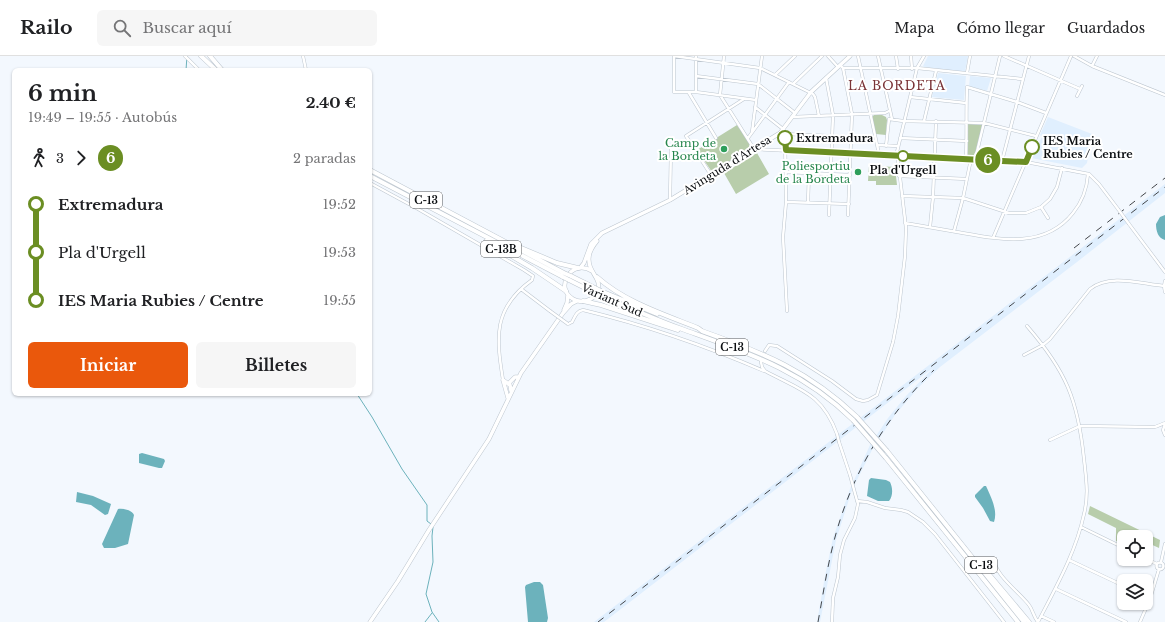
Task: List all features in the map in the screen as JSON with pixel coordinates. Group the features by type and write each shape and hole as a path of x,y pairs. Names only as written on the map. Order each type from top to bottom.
{"highway":[{"path":"203,56 214,68"},
{"path":"210,56 220,68"},
{"name":"C-13","path":"372,171 457,217"},
{"name":"Variant Sud","path":"372,177 594,290 659,320 748,353 778,366 803,380 855,419"},
{"name":"C-13B","path":"435,210 437,213 518,259 567,292"},
{"name":"Variant Sud","path":"457,217 563,275"},
{"name":"C-13B","path":"457,217 460,217 536,254 560,264 579,268"},
{"path":"597,277 638,303 702,331"},
{"name":"Variant Sud","path":"601,293 702,331"},
{"path":"583,302 601,305 748,353"},
{"name":"C-13","path":"702,331 762,353 793,369 826,390 887,451 932,508 937,511 1030,622"},
{"name":"C-13","path":"855,419 1018,622"},
{"path":"932,508 1024,622"}],"main road":[{"name":"Avinguda d'Artesa","path":"604,233 669,201 776,135 783,129 811,92 840,67 850,56"},
{"path":"563,313 567,303 565,284 567,276 584,263 593,242 604,233"},
{"path":"589,257 594,244 604,233"},
{"path":"567,292 577,301 583,302 596,294 598,287 597,277 592,271 589,263 589,252 593,242"},
{"path":"579,268 592,271"},
{"path":"370,622 489,439 518,377 563,313 571,304 577,301"},
{"path":"508,384 518,377"},
{"path":"503,380 512,390"},
{"path":"503,380 508,400"},
{"path":"506,389 512,390"}],"street":[{"path":"186,56 197,68"},
{"path":"303,56 306,68"},
{"path":"756,100 696,92 674,92 674,56 760,68 811,92 815,97 819,116"},
{"path":"724,56 720,95 754,148 1026,162 1088,174 1099,184 1165,272"},
{"path":"774,75 794,56"},
{"path":"748,138 776,99 791,83 822,56"},
{"path":"828,56 840,67 852,114 848,215"},
{"path":"858,56 879,154"},
{"path":"878,56 892,120"},
{"path":"896,56 898,69"},
{"path":"911,56 912,69"},
{"path":"765,351 769,345 777,346 832,381 856,399 863,401 868,400 876,395 897,326 905,256 906,228 899,176 897,155 898,146 917,68 924,56"},
{"path":"967,73 970,56"},
{"path":"975,160 1000,56"},
{"path":"1004,56 1081,88 1077,96"},
{"path":"1002,161 1029,56"},
{"path":"992,238 1071,56"},
{"path":"1074,56 1092,66 1165,95"},
{"path":"1092,66 1097,56"},
{"path":"752,132 760,68 763,57"},
{"path":"696,58 696,92"},
{"path":"840,67 898,69 917,68 1022,80"},
{"path":"924,121 936,70"},
{"path":"696,76 758,84 795,113"},
{"path":"826,78 833,115 829,215"},
{"path":"966,158 967,141 965,122 967,87 1017,102 1046,113"},
{"path":"689,92 716,138"},
{"path":"910,97 966,103"},
{"path":"712,175 686,136 744,98"},
{"path":"755,107 783,129 785,134 786,202 783,237 787,311"},
{"path":"792,117 870,114 885,113 889,111"},
{"path":"885,113 889,119 892,120 984,123 1036,136"},
{"path":"886,146 889,119"},
{"path":"930,227 935,163 936,121"},
{"path":"785,134 832,136"},
{"path":"900,138 967,141"},
{"path":"762,144 765,149"},
{"path":"877,145 898,146"},
{"path":"669,201 671,147"},
{"path":"954,231 971,159"},
{"path":"902,196 963,198 1004,211 1023,213 1041,207 1050,199 1060,181 1062,168"},
{"path":"786,172 850,175"},
{"path":"808,202 809,173"},
{"path":"905,223 1007,240 1026,239 1042,235 1055,229 1066,220 1077,207 1084,192 1088,174"},
{"path":"899,176 967,179"},
{"path":"372,184 418,208 533,276 533,279 514,296 506,308 498,333 498,348 503,380"},
{"path":"786,202 849,204"},
{"path":"1041,207 1048,218"},
{"path":"1024,355 1043,345 1087,293 1097,285 1119,280 1164,286"},
{"path":"1165,281 1165,292"},
{"path":"521,289 568,324 572,322 580,310 640,326 733,357 793,384 814,398 829,416 837,434 857,499 855,518 842,546 838,577 833,598 832,622"},
{"path":"994,559 997,569 1029,604 1034,617 1038,622 1056,589 1069,560 1085,512 1087,490 1080,426 1076,408 1066,383 1054,361 1027,326"},
{"path":"761,362 764,370"},
{"path":"1050,440 1080,426 1155,427 1165,424"},
{"path":"1165,424 1163,428 1165,434"},
{"path":"857,499 885,508 903,510 911,513 923,522 935,534 1004,622"},
{"path":"1081,527 1117,545"},
{"path":"1159,569 1164,568 1164,565 1161,562 1165,544"},
{"path":"1069,560 1117,583"},
{"path":"1153,562 1157,564 1159,569 1153,589"},
{"path":"1157,564 1161,562"},
{"path":"1056,589 1126,622"},
{"path":"1140,622 1145,610"},
{"path":"1042,616 1054,622"}],"shaded area":[{"path":"928,56 968,56 965,72 924,67 923,66"},
{"path":"938,73 966,76 964,100 932,97"},
{"path":"970,76 991,78 987,91 969,86"},
{"path":"1048,117 1092,134 1087,163 1082,168 1031,158 1042,137 1040,135"},
{"path":"1165,184 1165,193 940,367 919,387 895,415 873,448 852,490 836,540 820,622 817,622 833,538 850,489 870,445 888,418 906,396 934,367 604,622 594,622"}],"green space":[{"path":"874,115 882,115 886,117 886,135 876,134 872,117"},
{"path":"967,124 982,125 974,157 967,157"},
{"name":"Camp de la Bordeta","path":"737,125 750,144 748,150 712,172 697,150"},
{"path":"757,153 769,174 736,194 724,173"},
{"path":"869,166 895,167 897,185 876,185 876,181 868,181"},
{"path":"1090,506 1139,530 1117,530 1117,542 1116,528 1088,514"},
{"path":"1153,537 1160,540 1159,548 1153,545"}],"water":[{"path":"1165,215 1165,240 1158,234 1156,224 1160,217"},
{"path":"142,453 164,459 165,461 162,468 139,463 139,454"},
{"path":"871,478 890,482 892,492 889,501 878,501 867,496 869,480"},
{"path":"984,486 986,486 993,504 995,513 994,522 990,521 975,497 975,495"},
{"path":"77,492 93,496 111,504 108,514 105,515 91,505 76,502"},
{"path":"118,509 127,510 134,515 128,544 115,548 104,548 102,544"},
{"path":"534,582 540,582 543,585 548,618 547,622 528,622 525,587 526,585"}],"waterway":[{"path":"186,68 187,56"},
{"path":"358,396 402,469 427,505 427,521 431,524"},
{"path":"433,527 433,562 426,594 432,612 439,622"},
{"path":"425,622 432,613"}],"railway":[{"path":"1074,248 1165,178"},
{"path":"598,622 1165,187"},
{"path":"818,622 834,541 841,517 860,470 885,427 916,388 934,370"}],"bus line":[{"name":"6","path":"785,138 786,150 1026,162 1032,147"}],"place":[{"name":"Extremadura","path":"785,138"},
{"name":"IES Maria Rubies / Centre","path":"1032,147"},
{"name":"Camp de la Bordeta","path":"724,149"},
{"name":"Pla d'Urgell","path":"903,156"},
{"name":"Poliesportiu de la Bordeta","path":"858,172"}],"district":[{"name":"LA BORDETA","path":"897,86"}]}
